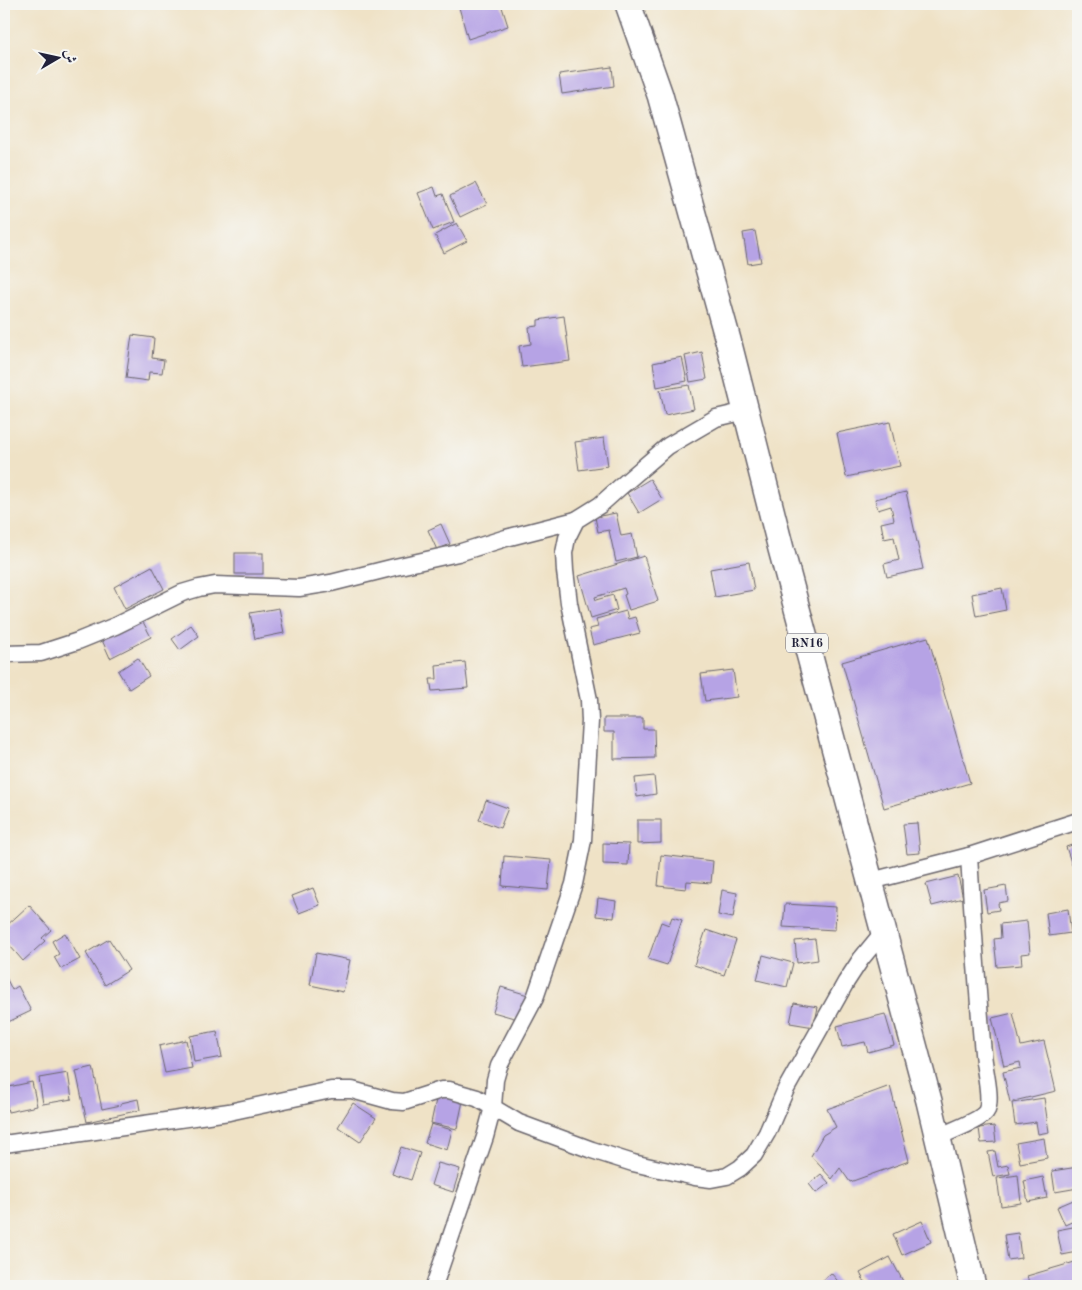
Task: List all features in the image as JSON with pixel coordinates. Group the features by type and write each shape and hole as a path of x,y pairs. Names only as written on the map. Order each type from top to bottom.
{"main road":[{"name":"RN16","path":"628,4 660,95 728,340 781,549 938,1137 973,1286"}],"street":[{"path":"4,654 41,653 78,641 115,626 182,593 199,588 215,585 299,588 331,584 458,553 506,538 576,520 600,505 668,446 716,418 746,411"},
{"path":"434,1286 485,1137 493,1107 495,1080 499,1066 535,998 574,884 583,840 590,738 589,700 569,603 564,553 567,538 576,520"},
{"path":"871,881 969,856 1078,821"},
{"path":"938,1137 978,1118 986,1112 988,1107 969,856"},
{"path":"4,1144 229,1112 331,1090 352,1090 392,1101 404,1102 441,1090 449,1090 477,1098 519,1123 542,1133 625,1160 695,1177 711,1179 727,1176 740,1168 754,1155 767,1133 786,1089 846,982 861,959 884,931"}],"building":[{"path":"458,4 501,4 508,26 468,39"},
{"path":"612,67 614,86 562,94 559,74"},
{"path":"476,183 487,204 460,217 450,196"},
{"path":"434,187 437,196 443,194 454,222 433,230 418,193"},
{"path":"457,223 467,241 444,253 435,235"},
{"path":"755,231 761,262 748,264 743,233"},
{"path":"564,316 570,361 522,367 519,346 531,344 529,327 538,326 538,320"},
{"path":"132,335 154,338 152,358 164,360 162,373 149,372 148,381 126,378"},
{"path":"702,352 707,379 690,382 685,356"},
{"path":"682,357 687,381 657,387 653,363"},
{"path":"689,385 694,409 665,415 660,390"},
{"path":"890,422 900,466 846,477 837,433"},
{"path":"604,438 608,466 579,470 575,442"},
{"path":"650,479 662,499 639,513 627,493"},
{"path":"906,492 923,569 887,577 884,564 899,560 894,537 884,539 881,523 894,520 891,506 878,510 875,499"},
{"path":"616,513 621,536 632,534 637,557 616,562 609,530 598,532 595,517"},
{"path":"441,524 450,544 437,550 428,530"},
{"path":"235,553 263,553 263,574 235,574"},
{"path":"644,556 658,601 629,610 624,595 626,594 624,588 595,597 596,600 613,595 617,610 591,618 579,576"},
{"path":"749,562 754,590 715,597 710,569"},
{"path":"152,566 164,589 125,609 114,587"},
{"path":"1002,588 1006,610 976,616 972,594"},
{"path":"279,608 284,633 255,639 250,613"},
{"path":"626,611 628,619 635,617 640,633 593,645 589,629 598,627 596,619"},
{"path":"142,620 151,637 110,658 102,640"},
{"path":"191,625 199,636 180,650 172,639"},
{"path":"928,637 970,783 884,808 842,662"},
{"path":"138,658 149,676 129,689 118,671"},
{"path":"465,662 468,688 432,691 430,679 437,679 436,665"},
{"path":"733,670 737,697 705,701 701,674"},
{"path":"604,718 643,718 643,729 654,729 655,758 614,759 614,732 604,732"},
{"path":"654,776 656,794 637,797 635,778"},
{"path":"486,800 508,808 500,828 479,820"},
{"path":"637,820 661,820 661,843 637,844"},
{"path":"917,823 920,853 907,854 903,824"},
{"path":"603,843 629,844 628,865 603,864"},
{"path":"1078,843 1078,863 1072,865 1066,847"},
{"path":"661,855 713,861 711,883 687,881 686,889 658,886"},
{"path":"504,856 551,860 548,890 502,886"},
{"path":"958,876 963,898 932,906 926,884"},
{"path":"1006,886 1008,901 998,903 999,910 987,912 984,890"},
{"path":"313,888 320,905 299,913 292,896"},
{"path":"722,890 737,893 733,918 718,915"},
{"path":"598,898 616,901 614,918 596,916"},
{"path":"785,904 836,907 835,930 783,927"},
{"path":"29,905 51,930 42,938 45,941 23,961 4,939 4,928"},
{"path":"1068,909 1071,933 1049,936 1046,913"},
{"path":"672,917 682,920 667,965 648,959 661,922 669,925"},
{"path":"1027,921 1030,953 1021,954 1022,965 997,967 994,939 1001,938 1000,924"},
{"path":"706,930 736,940 724,975 694,965"},
{"path":"65,933 80,959 61,969 54,957 59,954 52,941"},
{"path":"109,939 129,970 105,985 86,953"},
{"path":"815,939 818,960 797,963 795,941"},
{"path":"316,953 350,960 343,992 310,985"},
{"path":"763,955 793,963 787,987 757,980"},
{"path":"4,973 12,990 18,986 31,1011 4,1024"},
{"path":"501,987 528,995 521,1020 493,1012"},
{"path":"794,1003 818,1007 814,1027 790,1023"},
{"path":"1013,1013 1021,1046 1044,1041 1056,1091 1010,1102 1003,1072 1021,1068 1020,1062 1004,1066 992,1018"},
{"path":"885,1014 894,1045 868,1052 865,1042 842,1047 837,1026"},
{"path":"217,1031 222,1057 194,1062 190,1036"},
{"path":"186,1040 192,1068 165,1073 159,1046"},
{"path":"93,1067 102,1109 138,1099 140,1110 87,1122 76,1071"},
{"path":"68,1073 72,1099 43,1104 39,1078"},
{"path":"32,1082 37,1106 8,1112 4,1088"},
{"path":"890,1086 909,1161 850,1182 840,1168 832,1179 811,1156 823,1135 836,1127 827,1109"},
{"path":"437,1095 463,1101 457,1129 431,1123"},
{"path":"1044,1098 1049,1132 1038,1134 1036,1122 1015,1125 1012,1103"},
{"path":"353,1103 376,1118 360,1142 338,1127"},
{"path":"431,1124 452,1130 447,1150 425,1143"},
{"path":"994,1126 996,1142 981,1143 979,1128"},
{"path":"1044,1138 1047,1158 1020,1163 1016,1143"},
{"path":"401,1147 420,1153 411,1180 392,1174"},
{"path":"995,1151 998,1167 1008,1165 1010,1174 993,1177 988,1152"},
{"path":"438,1163 460,1169 453,1192 431,1185"},
{"path":"1078,1167 1078,1188 1055,1192 1052,1171"},
{"path":"821,1174 829,1183 816,1193 809,1184"},
{"path":"1018,1175 1021,1203 1001,1206 997,1178"},
{"path":"1043,1177 1047,1198 1028,1202 1024,1181"},
{"path":"1078,1198 1078,1219 1065,1225 1057,1207"},
{"path":"922,1221 931,1242 902,1255 893,1234"},
{"path":"1078,1226 1078,1252 1062,1255 1057,1230"},
{"path":"1018,1233 1021,1258 1008,1260 1004,1235"},
{"path":"890,1257 905,1285 867,1286 860,1273"},
{"path":"1078,1261 1078,1286 1030,1286 1027,1276"},
{"path":"831,1273 842,1286 824,1286 821,1282"}]}
